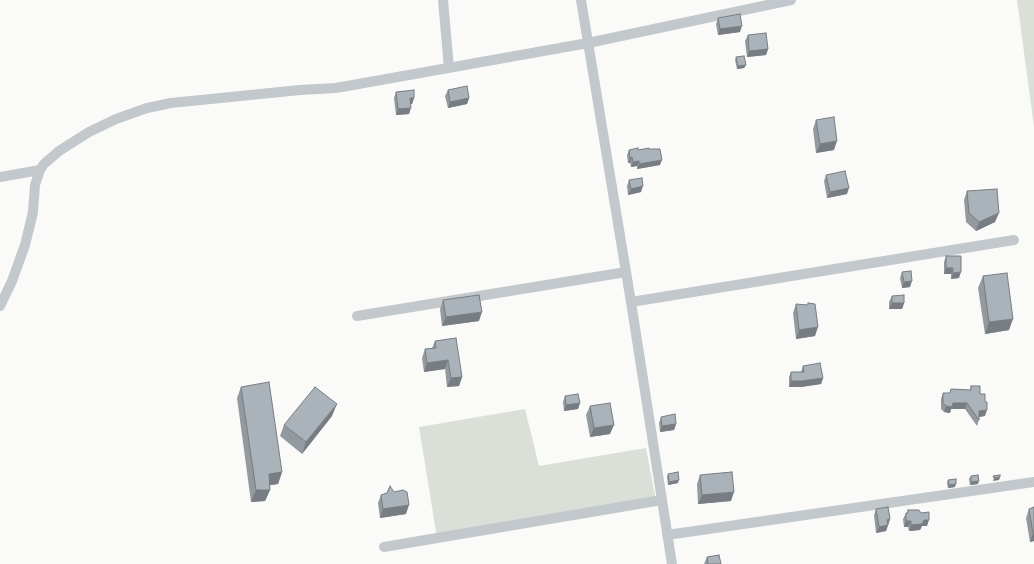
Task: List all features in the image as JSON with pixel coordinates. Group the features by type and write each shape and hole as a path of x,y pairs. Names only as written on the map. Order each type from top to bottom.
{"street":[{"path":"443,0 449,68"},
{"path":"581,0 631,302 672,564"},
{"path":"0,306 12,281 25,245 33,212 35,185 40,170 44,164 58,151 105,123 158,105 190,100 336,88 588,43 791,0"},
{"path":"0,177 40,170"},
{"path":"631,302 1014,240"},
{"path":"357,316 626,272"},
{"path":"667,535 1034,482"},
{"path":"384,547 662,500"}],"shaded area":[{"path":"1017,0 1034,0 1034,127"},
{"path":"525,409 539,466 646,448 656,501 437,538 419,427"}],"building":[{"path":"740,14 742,26 720,29 718,18"},
{"path":"766,33 768,49 749,51 748,35"},
{"path":"744,56 746,65 738,66 736,57"},
{"path":"467,86 469,98 450,102 448,90"},
{"path":"414,90 414,98 410,98 411,108 398,109 396,92"},
{"path":"834,117 837,141 820,144 816,120"},
{"path":"638,148 638,150 649,148 660,149 662,160 639,164 639,161 633,162 632,157 630,158 629,150"},
{"path":"845,171 849,188 830,192 826,175"},
{"path":"642,178 643,186 631,189 629,180"},
{"path":"997,189 999,213 979,222 969,213 967,191"},
{"path":"946,256 961,256 961,272 953,273 953,268 946,268"},
{"path":"911,271 912,281 904,282 902,272"},
{"path":"1007,273 1013,319 989,322 983,276"},
{"path":"479,295 482,312 446,317 443,300"},
{"path":"904,295 904,303 892,303 892,296"},
{"path":"808,303 815,304 818,327 799,330 796,304 808,305"},
{"path":"456,338 462,377 451,378 448,360 427,363 425,349 436,348 435,341"},
{"path":"820,363 823,378 791,381 791,372 804,372 803,366"},
{"path":"269,382 282,472 269,474 270,490 256,490 241,387"},
{"path":"971,386 980,386 980,394 985,394 985,402 987,402 987,410 979,411 979,420 967,403 953,403 952,407 946,406 943,403 943,393 950,393 951,389 971,390"},
{"path":"315,387 337,404 306,442 284,425"},
{"path":"578,394 580,403 566,405 565,396"},
{"path":"610,403 614,425 594,428 590,406"},
{"path":"675,414 676,424 662,426 661,417"},
{"path":"678,472 679,480 669,482 668,474"},
{"path":"732,472 734,492 702,495 700,475"},
{"path":"978,475 979,481 971,482 971,476"},
{"path":"1000,475 1000,477 994,478 993,476"},
{"path":"956,479 956,484 949,485 948,480"},
{"path":"390,486 394,492 403,490 407,492 409,505 383,509 381,495 387,493"},
{"path":"888,507 890,519 887,520 888,525 879,527 876,509"},
{"path":"1034,507 1034,533 1033,533 1029,509"},
{"path":"908,510 919,510 921,513 929,512 929,520 924,520 922,524 911,525 911,521 906,521 906,513 908,513"},
{"path":"719,555 721,564 708,564 707,557"}]}
